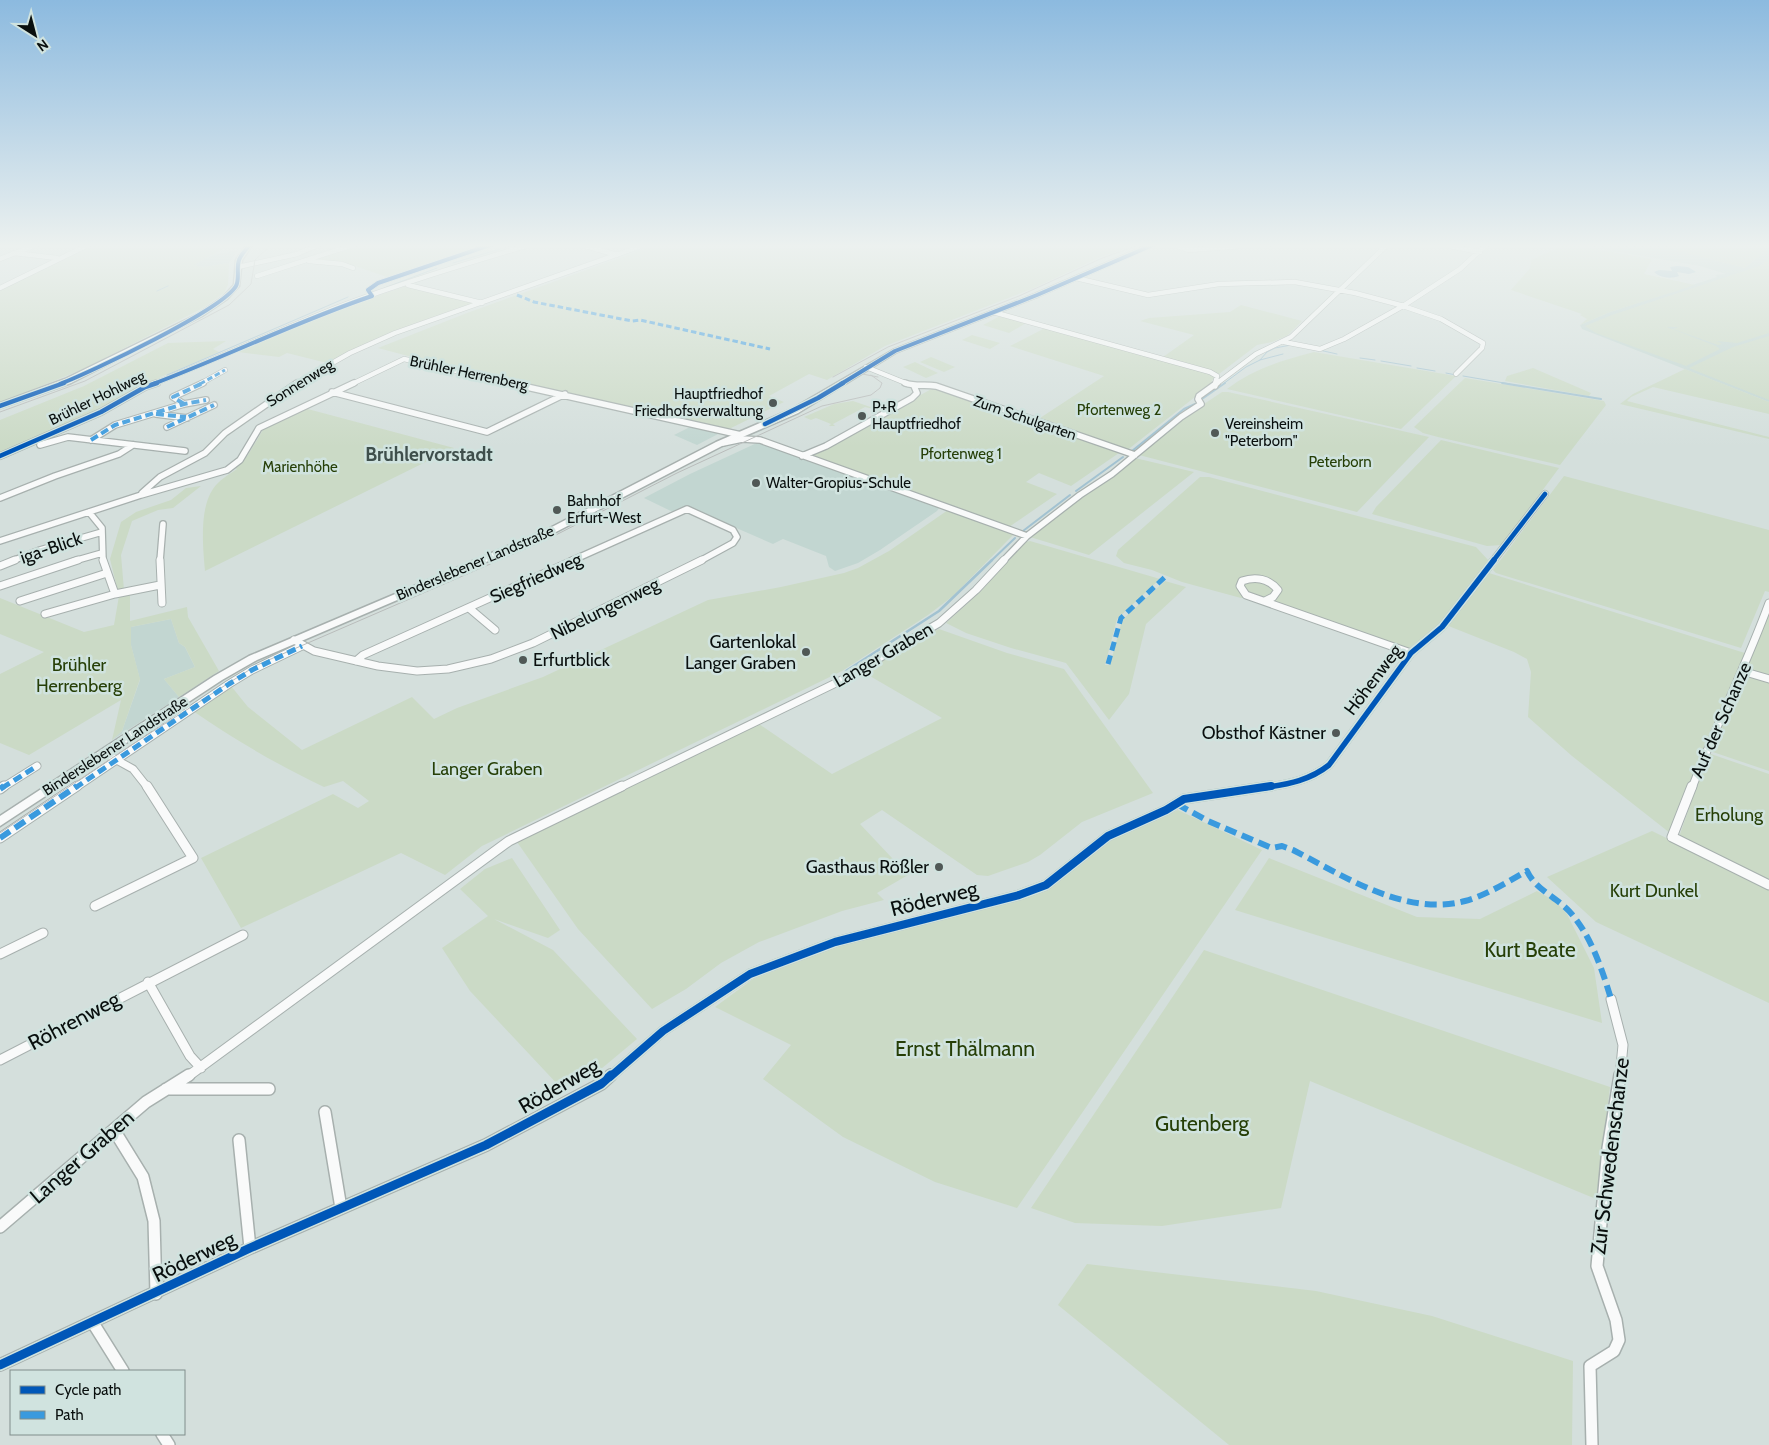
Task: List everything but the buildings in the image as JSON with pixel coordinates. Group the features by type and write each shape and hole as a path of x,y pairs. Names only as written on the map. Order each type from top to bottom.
{"main road":[{"path":"0,406 86,373 204,311"},
{"name":"Binderslebener Landstraße","path":"0,822 218,678 253,658 298,643 551,531 719,444 795,411 908,345 993,312"}],"street":[{"name":"Brühler Hohlweg","path":"0,456 101,412 145,387 212,362 327,311"},
{"name":"Sonnenweg","path":"141,495 160,477 205,453 225,433 284,390 311,373 380,339 458,311"},
{"name":"Langer Graben","path":"0,1227 146,1102 201,1068 326,974 509,841 840,681 939,623 976,590 1027,536 1135,455 1181,417 1201,404 1198,399 1199,396 1268,346 1284,342 1317,311"},
{"path":"1284,342 1320,349 1367,327 1394,311"},
{"path":"1419,311 1449,324 1483,346 1456,374"},
{"path":"993,312 1210,372 1217,376 1215,386"},
{"name":"Brühler Herrenberg","path":"0,541 231,468 244,455 260,428 400,360 409,359 740,435"},
{"name":"Zum Schulgarten","path":"866,368 914,386 926,384 936,386 1135,455"},
{"path":"184,404 173,398 175,395 226,370"},
{"path":"802,456 826,446 912,398 917,393 914,386"},
{"path":"332,392 487,432 564,394"},
{"path":"91,440 115,425 151,413 206,400"},
{"path":"167,427 214,405"},
{"path":"151,413 187,418"},
{"path":"19,448 25,450 64,437 185,451"},
{"path":"719,444 752,438 1027,536"},
{"path":"0,498 55,476 119,454 133,445"},
{"name":"Höhenweg","path":"1177,804 1184,799 1295,783 1318,774 1329,765 1411,652 1442,627 1545,494"},
{"name":"Siegfriedweg","path":"356,661 363,656 687,509 716,522"},
{"name":"iga-Blick","path":"89,512 102,528 102,553 115,594"},
{"name":"Nibelungenweg","path":"298,643 356,661 394,669 424,671 461,667 511,653 665,580 733,543 737,537 735,532 716,522"},
{"path":"162,603 160,584 163,524"},
{"name":"iga-Blick","path":"0,566 40,550 102,532"},
{"name":"iga-Blick","path":"0,586 47,569 102,553"},
{"path":"20,601 107,573"},
{"path":"1265,601 1272,599 1277,594 1278,590 1273,584 1261,579 1242,581 1240,586 1246,595 1411,652"},
{"path":"45,614 115,594 160,584"},
{"name":"Auf der Schanze","path":"1769,603 1751,653 1706,751 1672,837 1769,885"},
{"path":"469,608 495,630"},
{"name":"Binderslebener Landstraße","path":"0,838 228,684 298,643"},
{"path":"1742,670 1769,679"},
{"path":"96,906 193,858 146,785 133,769 104,753"},
{"path":"0,789 37,766"},
{"name":"Röderweg","path":"0,1365 156,1294 250,1248 486,1146 601,1084 663,1031 750,974 834,942 1019,895 1046,885 1108,836 1177,804"},
{"path":"0,954 43,933"},
{"name":"Röhrenweg","path":"0,1060 148,982 243,935"},
{"path":"148,982 190,1056 201,1068"},
{"name":"Zur Schwedenschanze","path":"1592,1445 1590,1366 1616,1350 1620,1337 1596,1266 1608,1148 1620,1078 1623,1045 1611,999"},
{"path":"166,1089 269,1089"},
{"path":"325,1112 340,1208"},
{"path":"114,1130 143,1177 154,1221 156,1294"},
{"name":"Röderweg","path":"239,1140 250,1248"},
{"path":"92,1323 122,1370"}],"shaded area":[{"path":"1769,311 1769,402 1582,329 1580,325 1610,312"},
{"path":"694,425 722,432 697,445 674,435"},
{"path":"759,442 939,508 880,550 858,563 835,571 829,567 826,556 783,539 773,544 688,507 675,513 644,498"},
{"path":"171,619 179,643 185,647 195,667 164,679 179,697 112,740 122,731 140,680 131,645 131,627"}],"green space":[{"path":"0,311 196,311 83,369 0,403"},
{"path":"332,311 453,311 348,352 327,363 287,353 279,357 238,352"},
{"path":"471,311 974,311 885,346 827,380 809,374 769,396 784,402 729,429 438,364 378,348"},
{"path":"1266,311 1302,321 1287,336 1257,345 1219,374 1163,357 1194,335 1140,321 1149,318"},
{"path":"1574,311 1612,311 1580,325 1587,319 1580,315 1582,314"},
{"path":"1623,311 1769,311 1769,333 1737,343 1717,341 1722,344 1718,345 1673,329 1678,327 1667,327 1720,349 1686,366 1596,333 1585,326"},
{"path":"1000,316 1026,323 1009,333 983,325"},
{"name":"Pfortenweg 2","path":"1047,327 1215,376 1209,386 1126,451 1037,420 1104,376 1010,346"},
{"path":"972,335 1000,343 990,349 962,340"},
{"path":"1769,336 1769,400 1689,368 1733,347"},
{"path":"226,341 213,349 219,352 161,377 112,404 0,453 0,420 84,386 168,343"},
{"name":"Peterborn","path":"1314,352 1456,376 1401,429 1227,389 1247,376 1269,366"},
{"path":"931,357 955,367 944,372 920,362"},
{"path":"915,362 938,373 926,378 903,367"},
{"path":"1533,368 1591,393 1589,396 1505,381 1507,376"},
{"path":"1685,369 1769,402 1769,414 1653,387 1631,397 1627,401 1769,437 1769,439 1620,404 1633,394"},
{"path":"1465,378 1604,401 1606,405 1560,465 1438,437 1423,433 1414,427"},
{"name":"Pfortenweg 1","path":"935,387 1119,453 1071,486 1039,473 1026,482 1057,494 1009,527 809,457"},
{"name":"Peterborn","path":"1222,392 1429,437 1357,512 1139,455 1183,418"},
{"path":"853,401 882,411 865,407 833,424 835,426 829,426 831,424 816,418 811,420 804,417 834,404"},
{"name":"Marienhöhe","path":"304,408 454,448 205,571 204,518 213,489 221,480 237,469 235,468 248,455 264,428"},
{"path":"1441,440 1559,468 1502,545 1487,546 1372,514 1376,507"},
{"path":"1135,458 1194,472 1089,555 1030,537"},
{"path":"1564,476 1769,530 1769,592 1765,591 1741,648 1496,573 1493,570"},
{"path":"1200,477 1209,477 1476,547 1489,561 1440,625 1408,649 1255,596 1241,598 1182,582 1152,570 1124,563 1116,556 1118,550"},
{"name":"Brühler Herrenberg","path":"201,486 173,508 158,510 132,521 121,555 124,590 130,589 130,621 187,607 188,617 219,671 179,697 164,679 195,667 185,647 179,643 171,619 131,627 131,645 140,679 122,731 112,740 121,700 29,755 0,743 0,674 44,652 0,634 0,598 84,632 114,625 119,596 110,559 121,522 136,512 171,500 186,488"},
{"name":"Langer Graben","path":"948,510 1014,534 953,596 928,615 842,671 482,846 445,875 401,853 241,928 201,858 333,794 358,808 369,801 343,781 324,787 307,779 257,752 193,711 231,686 248,707 302,750 412,697 434,719 457,708 543,677 708,600 781,587 844,573 858,568 889,551"},
{"path":"1030,541 1160,579 1117,619 1105,665 1110,665 1122,620 1165,581 1186,587 1146,624 1129,694 1109,720 1066,663 966,633 946,623 981,591 1026,542"},
{"path":"1489,573 1748,654 1769,609 1769,771 1704,749 1670,833 1572,756 1528,717 1531,672 1527,659 1446,625"},
{"path":"939,629 1007,653 1064,669 1153,793 1082,822 1040,855 1028,862 988,876 977,875 882,810 860,824 908,875 877,893 884,900 842,911 759,942 721,963 686,989 652,1009 578,929 517,842 759,724 832,774 942,718 863,672 909,643"},
{"name":"Erholung","path":"1708,753 1769,774 1769,880 1679,837"},
{"name":"Ernst Thälmann","path":"1178,810 1262,850 1017,1208 935,1182 843,1137 763,1079 791,1045 715,1007 753,979 843,944 1050,888 1104,843"},
{"name":"Kurt Dunkel","path":"1652,831 1769,888 1769,1003 1596,922 1547,877"},
{"path":"512,858 560,930 548,938 494,919 553,950 637,1039 595,1074 560,1087 470,991 442,948 488,916 460,889 485,869"},
{"name":"Kurt Beate","path":"1269,858 1417,917 1480,919 1537,891 1555,901 1567,914 1594,968 1602,1023 1235,910"},
{"name":"Gutenberg","path":"1204,950 1610,1087 1596,1199 1310,1081 1281,1208 1162,1226 1075,1223 1031,1208"},
{"path":"1087,1264 1316,1291 1432,1316 1573,1361 1572,1445 1229,1445 1058,1305"}],"waterway":[{"path":"167,375 315,311"},
{"path":"1260,360 1267,352 1275,348 1291,345"},
{"path":"1319,350 1337,354"},
{"path":"1260,360 1283,354"},
{"path":"1360,358 1375,360"},
{"path":"1223,384 1246,367 1260,360"},
{"path":"1381,361 1411,366"},
{"path":"1417,368 1435,371"},
{"path":"1446,373 1456,375"},
{"path":"1463,376 1510,384"},
{"path":"1202,399 1225,383"},
{"path":"1502,383 1601,399"},
{"path":"1132,451 1184,409 1195,404"},
{"path":"1076,491 1123,457"},
{"path":"1023,531 1070,495"},
{"path":"991,561 1015,538"},
{"path":"846,671 939,611 992,560"}],"tram line":[{"path":"0,412 85,381 217,311"},
{"path":"833,377 888,347 979,311"},
{"path":"857,373 872,376"},
{"path":"0,833 133,744 257,665 548,539 677,473 822,406 871,395 880,388 882,383 872,376"},
{"path":"872,376 878,377"}],"marked path":[{"path":"583,311 632,321 640,320 770,349"},
{"path":"184,404 173,397 225,370"},
{"path":"91,440 115,425 184,404 206,400"},
{"path":"167,427 214,405"},
{"path":"156,414 186,417"},
{"path":"1108,664 1121,618 1165,577"},
{"path":"0,838 229,684 252,670 302,646"},
{"path":"0,789 37,766"},
{"path":"1177,804 1208,821 1272,848 1282,846 1293,850 1377,891 1422,904 1444,905 1465,901 1527,871 1534,884 1562,904 1586,935 1598,961 1611,999"}],"cycle path":[{"path":"0,406 68,381 205,311"},
{"path":"0,456 101,412 145,387 211,362 327,311"},
{"path":"765,424 818,398 895,351 995,311"},
{"path":"0,1365 250,1248 486,1145 601,1084 663,1031 750,974 835,942 1019,895 1046,885 1108,836 1166,810 1184,799 1295,783 1318,774 1329,765 1411,653 1442,627 1545,494"}],"place":[{"name":"Hauptfriedhof Friedhofsverwaltung","path":"773,403"},
{"name":"P+R Hauptfriedhof","path":"862,416"},
{"name":"Vereinsheim \"Peterborn\"","path":"1215,433"},
{"name":"Walter-Gropius-Schule","path":"756,483"},
{"name":"Bahnhof Erfurt-West","path":"557,510"},
{"name":"Gartenlokal Langer Graben","path":"806,652"},
{"name":"Erfurtblick","path":"523,660"},
{"name":"Obsthof Kästner","path":"1336,733"},
{"name":"Gasthaus Rößler","path":"939,867"}],"district":[{"name":"Brühlervorstadt","path":"429,454"}]}
